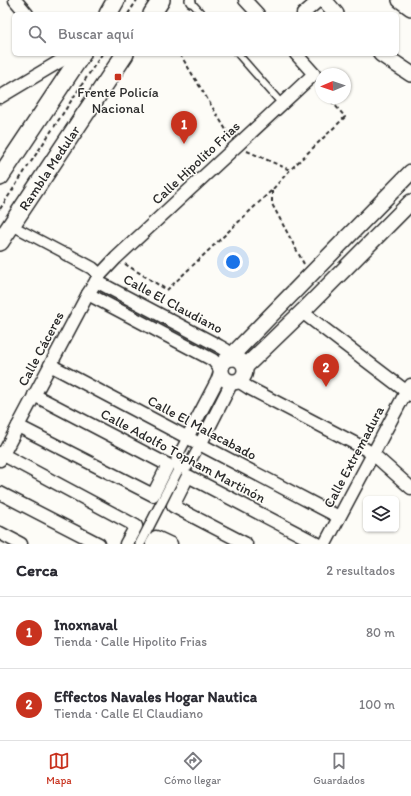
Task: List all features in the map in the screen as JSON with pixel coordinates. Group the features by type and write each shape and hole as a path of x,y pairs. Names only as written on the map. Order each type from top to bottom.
{"main road":[{"path":"109,12 116,0"},
{"path":"0,177 81,56"},
{"name":"Rambla Medular","path":"0,242 124,56"}],"street":[{"path":"15,0 25,12"},
{"path":"245,0 256,12"},
{"path":"306,12 319,0"},
{"path":"324,0 334,12"},
{"path":"400,0 411,8"},
{"path":"0,97 69,56"},
{"name":"Calle Hipolito Frias","path":"98,278 116,258 314,74 298,56"},
{"path":"384,56 411,74"},
{"path":"232,358 236,351 411,172"},
{"path":"245,367 411,202"},
{"name":"Calle El Claudiano","path":"11,225 92,268 98,278 226,350 232,358"},
{"name":"Calle Cáceres","path":"1,456 98,278"},
{"path":"88,294 213,360 221,370 223,377 226,379 235,381 249,388 372,454 411,488"},
{"path":"303,311 306,315 409,391"},
{"path":"140,544 148,535 157,498 178,470 188,466 235,381 244,375 245,367 240,360 229,358 223,363 217,381 176,458 178,470 173,506"},
{"name":"Calle El Malacabado","path":"50,365 339,517"},
{"name":"Calle Extremadura","path":"325,544 372,454 409,391"},
{"name":"Calle Adolfo Topham Martinón","path":"34,395 318,544"},
{"path":"18,426 246,544"},
{"path":"1,456 148,535 171,544"},
{"path":"0,493 99,544"},
{"path":"0,534 21,544"},
{"path":"126,544 148,535"}],"lane":[{"path":"191,1 200,12"},
{"path":"240,56 282,104"}],"path":[{"path":"129,12 137,0"},
{"path":"0,209 101,56"},
{"path":"181,56 236,146 290,170"},
{"path":"116,258 167,290 272,190 290,170 345,117 334,104"},
{"path":"272,190 272,204 310,276"}],"place":[{"name":"Frente Policía Nacional","path":"118,77"},
{"name":"Inoxnaval","path":"184,144"},
{"name":"Effectos Navales Hogar Nautica","path":"326,387"}]}
